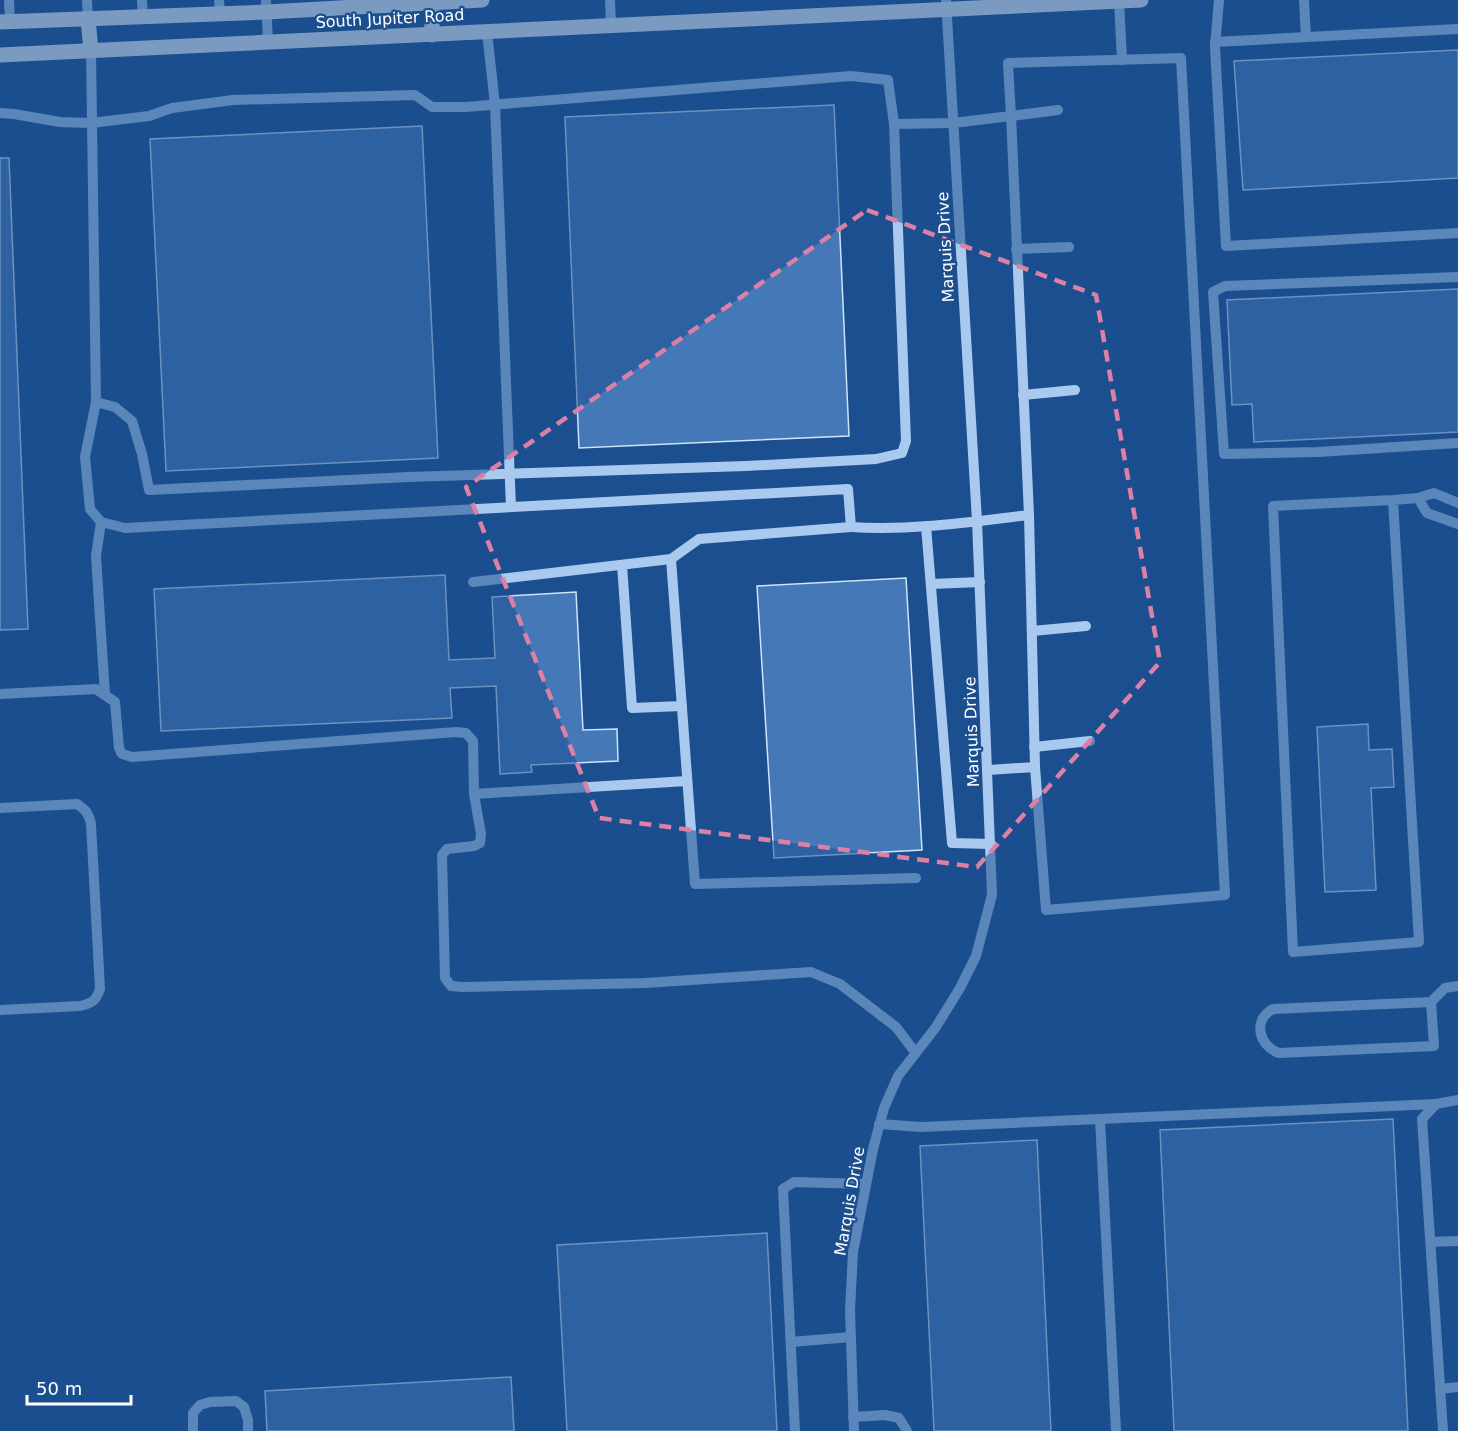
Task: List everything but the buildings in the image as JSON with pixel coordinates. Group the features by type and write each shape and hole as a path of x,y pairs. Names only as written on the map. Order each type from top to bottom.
{"main road":[{"name":"South Jupiter Road","path":"5,22 143,17 220,7 482,0"},
{"name":"South Jupiter Road","path":"0,55 611,26 947,4 1141,0"},
{"path":"432,1 432,35"},
{"path":"88,19 91,51"}],"street":[{"path":"5,22 9,0"},
{"path":"87,0 88,19"},
{"path":"142,0 143,17"},
{"path":"610,0 611,26"},
{"path":"1219,0 1215,42 1227,246 1458,233"},
{"path":"1304,0 1306,37"},
{"path":"1119,1 1122,60"},
{"name":"Marquis Drive","path":"854,1431 850,1310 853,1252 879,1124 898,1076 936,1027 976,956 992,895 977,521 947,4"},
{"path":"266,6 268,42"},
{"path":"1215,42 1458,29"},
{"path":"487,32 495,105 511,507"},
{"path":"91,51 96,402 85,457 90,509 101,522 125,528 848,489 851,526"},
{"path":"1181,58 1225,895 1046,910 1034,747 1029,515 1008,63 1122,60 1181,58"},
{"path":"0,113 60,122 91,123 149,116 172,108 233,100 415,95 432,107 495,105 851,76 888,80 894,124 906,441 902,453 876,459 746,466 408,477 149,490 142,454 132,421 115,407 96,402"},
{"path":"894,124 953,123 1058,110"},
{"path":"1016,249 1069,247"},
{"path":"1458,277 1225,286 1213,292 1224,454 1318,452 1458,443"},
{"path":"1023,395 1075,390"},
{"path":"1393,500 1419,942 1293,952 1273,506 1418,498 1434,493 1458,503"},
{"path":"1418,498 1427,513 1458,524"},
{"path":"473,582 671,559 699,539 851,526 893,528 926,526 1029,515"},
{"path":"101,522 96,556 105,695"},
{"path":"926,526 952,843 991,844"},
{"path":"671,559 695,884 916,878"},
{"path":"622,565 632,708 682,706"},
{"path":"930,584 980,582"},
{"path":"1032,632 1086,626"},
{"path":"0,694 96,689 115,702 119,748 122,754 132,757 466,733 472,741 474,794 481,834 480,843 474,846 447,849 442,855 445,978 451,986 645,983 811,972 840,984 896,1027 915,1052"},
{"path":"1034,747 1090,741"},
{"path":"988,770 1035,767"},
{"path":"474,794 687,781"},
{"path":"0,808 77,804 89,814 100,989 97,999 80,1006 0,1010"},
{"path":"1431,1002 1434,1046 1279,1053 1265,1044 1261,1035 1260,1023 1266,1013 1273,1010 1431,1002 1445,987 1458,986"},
{"path":"879,1124 921,1127 1436,1104 1458,1100"},
{"path":"1436,1104 1422,1119 1443,1431"},
{"path":"1100,1119 1116,1431"},
{"path":"795,1431 783,1189 794,1182 866,1184"},
{"path":"1431,1242 1458,1241"},
{"path":"791,1342 851,1337"},
{"path":"1440,1389 1458,1388"},
{"path":"194,1431 193,1413 200,1405 210,1402 236,1401 244,1407 248,1420 248,1431"},
{"path":"853,1417 885,1415 899,1418 907,1431"}],"highlighted area":[{"path":"867,210 1096,295 1160,662 977,867 599,818 466,487"}]}
